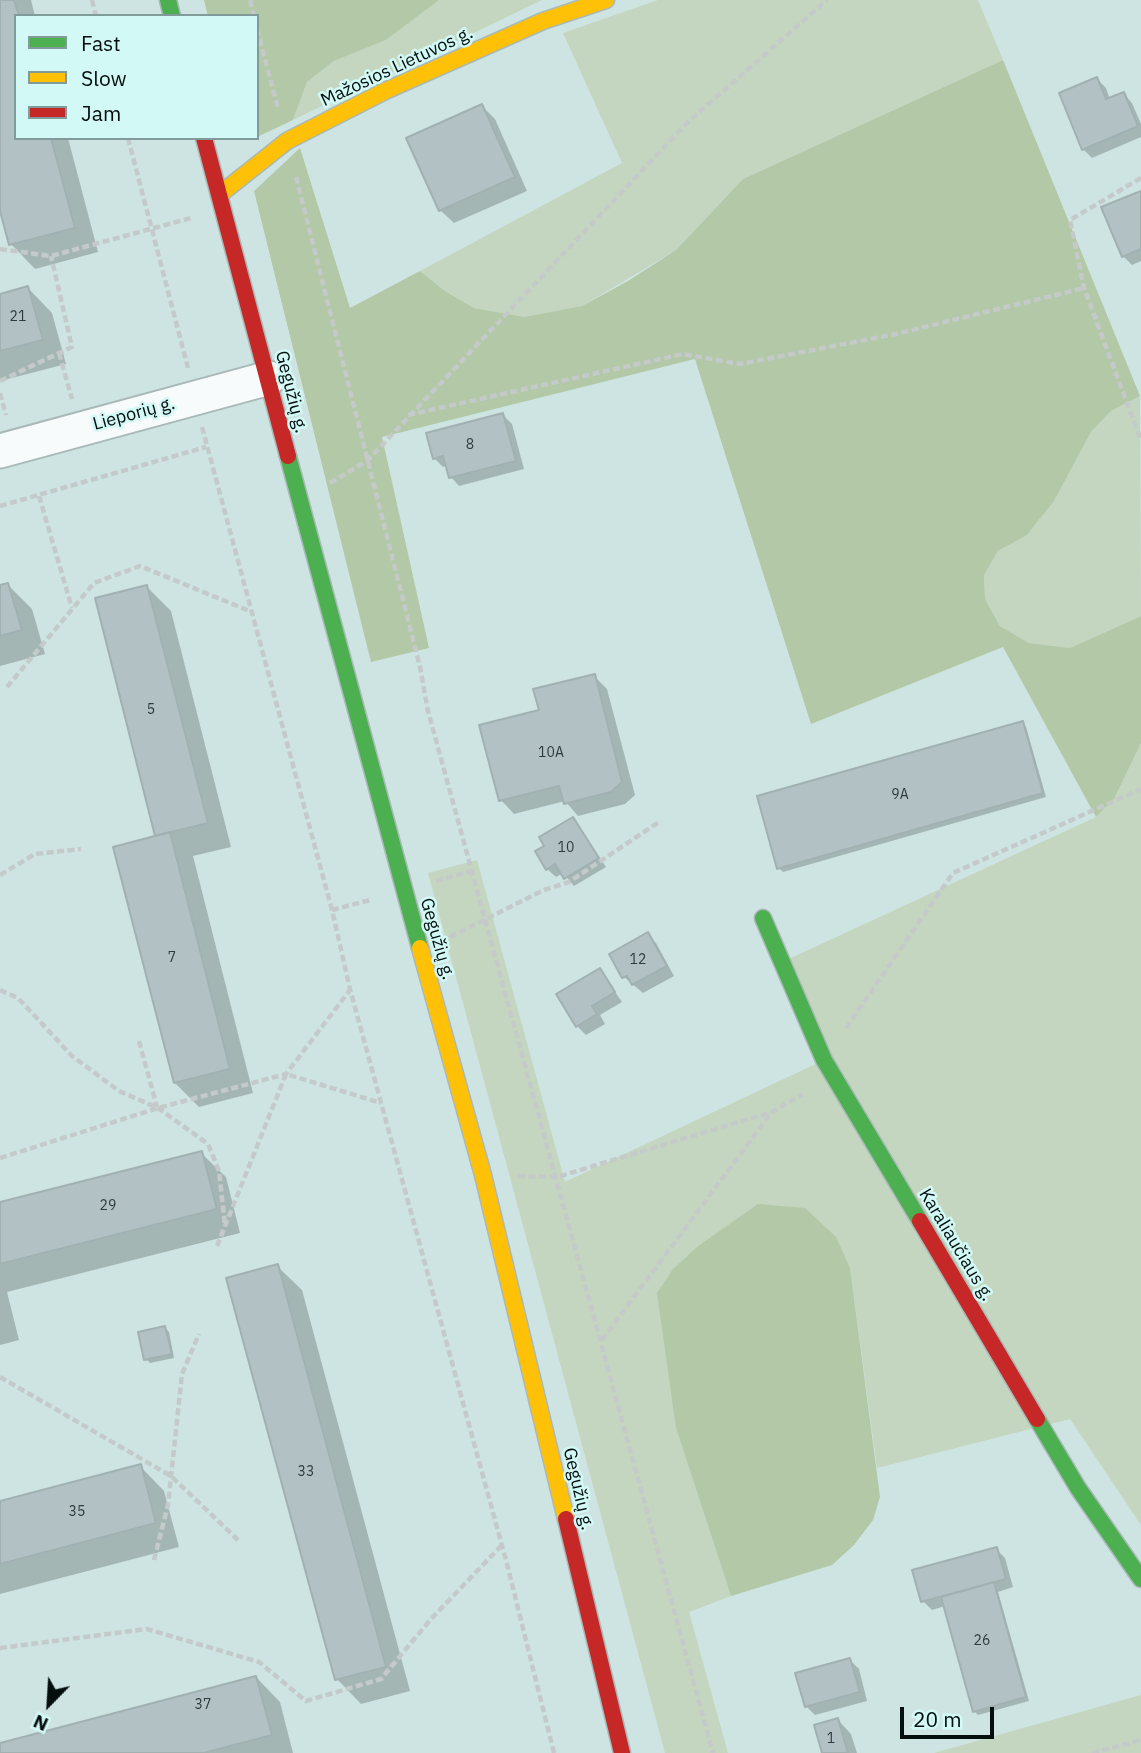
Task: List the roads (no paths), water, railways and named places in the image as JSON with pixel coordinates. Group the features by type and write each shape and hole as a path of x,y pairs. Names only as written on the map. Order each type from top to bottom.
{"main road":[{"name":"Mažosios Lietuvos g.","path":"221,203 288,141 385,90 543,21 606,0"},
{"name":"Gegužių g.","path":"205,140 269,378 299,501 483,1175 622,1753"},
{"name":"Karaliaučiaus g.","path":"763,918 824,1060 1078,1489 1141,1579"}],"street":[{"name":"Lieporių g.","path":"0,451 269,378"}]}
